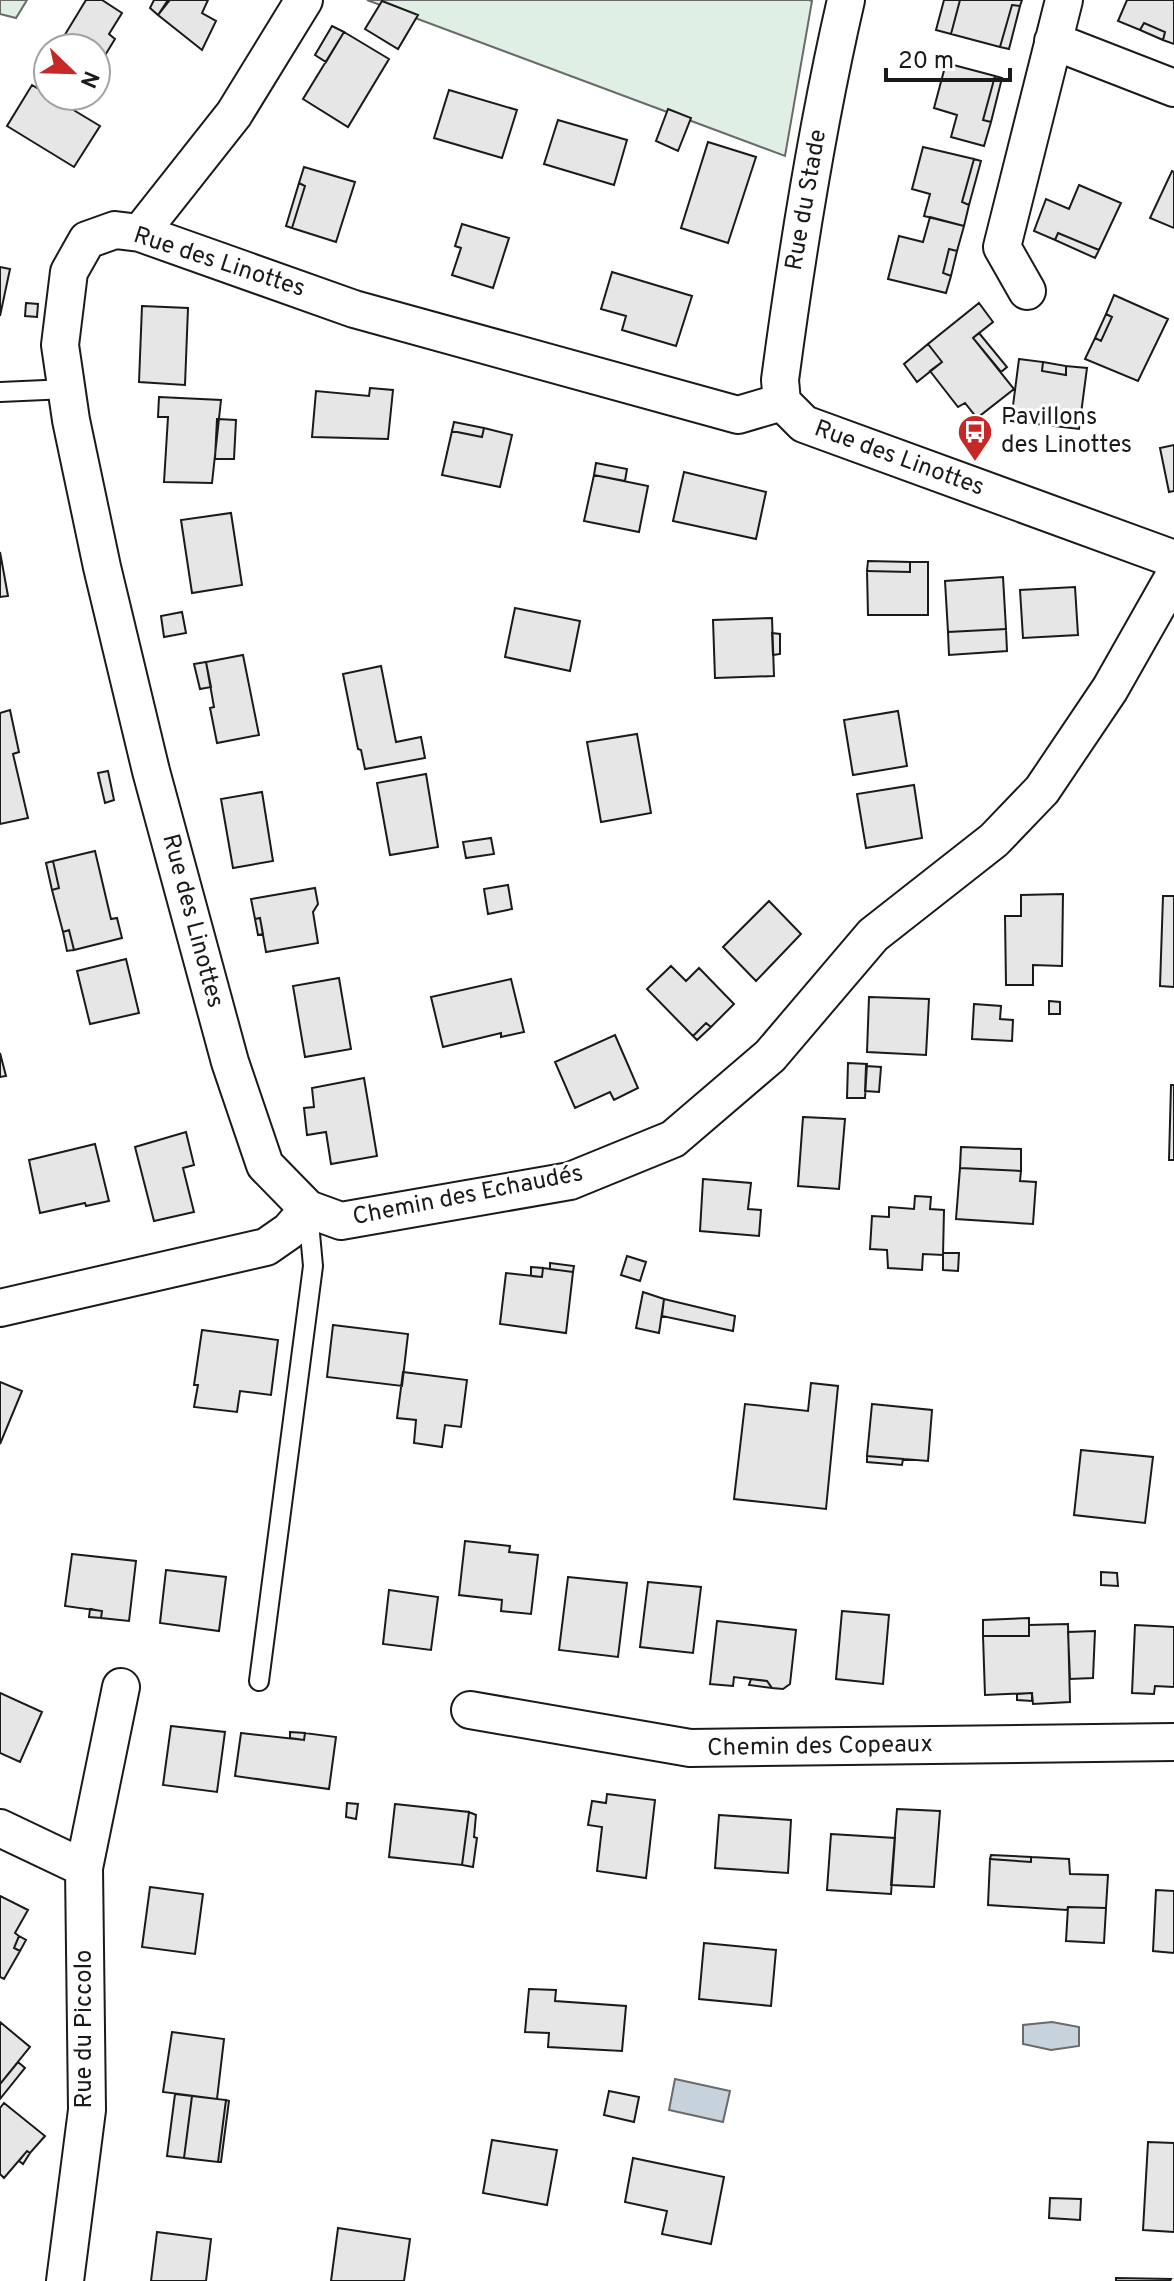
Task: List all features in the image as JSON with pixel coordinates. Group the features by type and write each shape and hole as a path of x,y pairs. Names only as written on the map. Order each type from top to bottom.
{"street":[{"path":"140,233 234,114 304,0"},
{"name":"Rue du Stade","path":"782,402 780,380 798,244 846,0"},
{"path":"1027,291 1002,247 1064,0"},
{"path":"1053,41 1174,88"},
{"name":"Rue des Linottes","path":"308,1209 265,1165 230,1062 151,771 102,567 60,345 69,272 87,240 115,230 140,233 354,309 738,415 782,402 804,424 1174,559"},
{"name":"Chemin des Echaudés","path":"308,1209 341,1221 570,1181 673,1139 770,1056 873,935 994,840 1042,790 1110,689 1174,576"},
{"path":"0,1308 266,1247 289,1231 308,1209"},
{"name":"Rue du Piccolo","path":"65,2281 87,2110 84,1868 121,1687"},
{"name":"Chemin des Copeaux","path":"470,1710 690,1748 1174,1742"},
{"path":"0,1828 84,1868"}],"lane":[{"path":"0,392 67,389"},
{"path":"259,1681 313,1266 308,1209"}],"green space":[{"path":"0,0 27,0 16,18 0,14"},
{"path":"367,0 812,1 785,156"}],"shaded area":[{"path":"1052,2022 1079,2027 1079,2046 1051,2050 1023,2044 1023,2025"},
{"path":"675,2079 730,2091 723,2122 669,2110"}],"building":[{"path":"86,0 102,0 122,13 110,32 67,32"},
{"path":"154,0 169,1 158,15 150,8"},
{"path":"168,0 208,0 202,13 216,21 202,50 158,15"},
{"path":"944,0 960,0 951,34 936,30"},
{"path":"960,0 1022,0 1020,6 1012,5 1000,47 951,34"},
{"path":"1127,0 1174,0 1174,44 1163,40 1165,32 1144,23 1140,30 1118,21"},
{"path":"382,1 418,15 398,49 365,29"},
{"path":"1012,5 1020,6 1009,49 1000,47"},
{"path":"1144,23 1165,32 1163,40 1140,30"},
{"path":"332,26 344,32 326,62 315,55"},
{"path":"344,32 389,59 348,127 303,99"},
{"path":"946,63 995,76 983,120 991,122 984,146 951,137 957,115 934,108"},
{"path":"995,76 1002,78 991,122 983,120"},
{"path":"32,85 32,112 77,112 100,126 74,167 7,126"},
{"path":"449,90 517,110 502,158 434,138"},
{"path":"668,109 691,118 678,151 656,141"},
{"path":"558,120 627,140 614,185 544,164"},
{"path":"708,142 756,157 728,243 681,228"},
{"path":"923,147 974,159 962,202 969,205 964,226 924,216 930,194 912,189"},
{"path":"974,159 981,161 969,205 962,202"},
{"path":"304,167 355,182 336,242 292,228 305,186 299,183"},
{"path":"1174,172 1174,228 1150,218"},
{"path":"299,183 305,186 292,228 286,226"},
{"path":"1079,185 1121,203 1099,250 1058,233 1055,240 1034,231 1046,199 1069,209"},
{"path":"930,217 964,226 957,251 949,249 943,273 951,276 946,293 888,279 899,236 923,242"},
{"path":"462,224 509,238 493,288 452,275 461,248 455,246"},
{"path":"1058,233 1099,250 1095,258 1055,240"},
{"path":"949,249 957,251 951,276 943,273"},
{"path":"0,267 10,269 0,316"},
{"path":"612,272 692,296 676,346 622,330 626,316 601,309"},
{"path":"1114,295 1168,319 1138,381 1085,359 1095,338 1101,341 1112,317 1106,314"},
{"path":"26,303 38,304 37,317 25,316"},
{"path":"979,303 993,322 973,338 1014,389 977,418 965,403 958,407 930,371 942,362 928,344"},
{"path":"142,306 188,308 185,385 139,382"},
{"path":"1106,314 1112,317 1101,341 1095,338"},
{"path":"979,333 1007,367 1001,372 973,338"},
{"path":"928,344 942,362 917,382 904,364"},
{"path":"1019,359 1043,362 1042,371 1066,375 1066,366 1087,368 1079,429 1011,421"},
{"path":"1043,362 1066,366 1066,375 1042,371"},
{"path":"370,388 393,390 388,439 312,437 316,391 369,396"},
{"path":"159,397 221,400 212,483 164,482 168,417 158,417"},
{"path":"217,419 236,420 234,459 215,459"},
{"path":"454,422 484,428 482,437 452,431"},
{"path":"484,428 512,435 500,487 442,475 452,431 482,437"},
{"path":"1174,445 1174,491 1169,492 1160,448"},
{"path":"596,463 627,469 625,481 594,475"},
{"path":"684,472 766,492 756,539 673,521"},
{"path":"594,475 648,486 639,532 584,521"},
{"path":"231,513 242,585 192,593 181,520"},
{"path":"0,552 8,596 0,597"},
{"path":"868,561 910,562 910,572 867,571"},
{"path":"910,562 928,562 928,615 868,615 867,571 910,572"},
{"path":"1003,577 1006,629 948,632 945,581"},
{"path":"1075,587 1078,635 1023,638 1020,590"},
{"path":"515,608 580,621 570,671 505,657"},
{"path":"182,612 186,633 164,637 161,616"},
{"path":"772,618 774,676 715,678 713,620"},
{"path":"1006,629 1007,651 949,655 948,632"},
{"path":"772,633 780,634 780,654 773,655"},
{"path":"243,655 259,735 217,743 206,662"},
{"path":"206,662 211,687 200,689 194,664"},
{"path":"381,666 396,742 421,737 425,758 365,769 343,674"},
{"path":"10,710 19,752 13,754 28,818 0,824 0,713"},
{"path":"898,711 907,766 853,775 844,720"},
{"path":"637,734 651,813 601,822 587,742"},
{"path":"108,771 114,800 105,803 98,773"},
{"path":"426,774 438,847 390,855 377,783"},
{"path":"914,785 922,838 866,848 857,794"},
{"path":"262,792 273,861 233,868 221,799"},
{"path":"491,838 494,854 466,858 463,842"},
{"path":"95,851 111,919 117,918 122,938 74,950 69,930 63,932 52,890 59,888 53,861"},
{"path":"53,861 59,888 52,890 46,863"},
{"path":"508,885 512,909 488,914 484,889"},
{"path":"315,888 318,904 313,912 318,943 266,952 260,918 255,919 251,899"},
{"path":"1063,894 1062,966 1033,965 1033,985 1006,985 1005,916 1021,916 1021,895"},
{"path":"1163,896 1174,896 1174,987 1160,986"},
{"path":"769,901 801,934 756,981 723,947"},
{"path":"260,918 263,934 258,935 255,919"},
{"path":"69,930 74,950 67,951 63,932"},
{"path":"126,959 139,1013 90,1024 77,971"},
{"path":"671,966 686,981 699,968 734,1004 711,1027 706,1023 693,1036 647,989"},
{"path":"339,978 351,1049 305,1057 293,986"},
{"path":"511,979 524,1032 501,1037 501,1033 443,1047 431,997"},
{"path":"869,997 929,999 926,1055 867,1052"},
{"path":"1049,1001 1060,1002 1060,1014 1049,1014"},
{"path":"974,1004 1001,1006 1000,1019 1013,1020 1012,1041 972,1039"},
{"path":"706,1023 711,1027 697,1040 693,1036"},
{"path":"615,1035 638,1088 614,1100 610,1092 575,1108 555,1062"},
{"path":"0,1053 6,1076 0,1077"},
{"path":"848,1063 867,1064 865,1098 847,1098"},
{"path":"866,1066 881,1067 879,1092 865,1091"},
{"path":"364,1078 377,1156 331,1164 326,1132 307,1135 304,1108 314,1107 312,1088"},
{"path":"1171,1085 1174,1085 1174,1160 1169,1160"},
{"path":"803,1117 845,1119 839,1189 798,1186"},
{"path":"186,1132 194,1165 183,1168 194,1212 154,1221 135,1147"},
{"path":"95,1144 109,1201 40,1213 29,1160"},
{"path":"961,1147 1021,1149 1021,1171 960,1168"},
{"path":"960,1168 1021,1171 1020,1181 1036,1182 1033,1224 956,1219"},
{"path":"703,1179 751,1183 748,1209 761,1210 759,1236 700,1231"},
{"path":"915,1196 931,1197 930,1209 944,1210 943,1255 923,1254 922,1270 888,1268 887,1250 870,1249 872,1216 889,1217 889,1207 914,1209"},
{"path":"943,1253 959,1253 958,1271 943,1270"},
{"path":"627,1256 646,1262 640,1281 621,1275"},
{"path":"550,1263 574,1266 573,1272 550,1269"},
{"path":"531,1267 543,1268 542,1277 531,1276"},
{"path":"543,1268 573,1272 566,1333 500,1324 506,1273 542,1277"},
{"path":"643,1292 664,1299 659,1333 636,1328"},
{"path":"664,1299 735,1316 733,1331 662,1316"},
{"path":"333,1325 408,1334 402,1386 327,1377"},
{"path":"202,1330 278,1340 271,1395 240,1391 237,1412 194,1407"},
{"path":"403,1372 467,1380 461,1427 445,1425 442,1447 414,1443 416,1420 397,1418"},
{"path":"0,1382 22,1391 0,1444"},
{"path":"811,1383 838,1386 826,1509 734,1499 745,1404 808,1411"},
{"path":"872,1404 932,1410 928,1461 867,1456"},
{"path":"1081,1450 1153,1457 1145,1523 1074,1515"},
{"path":"867,1456 903,1459 902,1465 867,1462"},
{"path":"465,1541 510,1546 509,1552 538,1555 531,1614 501,1611 502,1600 459,1595"},
{"path":"72,1554 136,1561 129,1621 101,1618 102,1611 65,1606"},
{"path":"166,1570 226,1577 219,1631 160,1623"},
{"path":"1101,1572 1117,1573 1118,1586 1101,1585"},
{"path":"568,1577 627,1583 618,1657 559,1650"},
{"path":"648,1582 701,1587 693,1653 640,1647"},
{"path":"389,1590 438,1597 431,1650 383,1644"},
{"path":"90,1609 102,1611 101,1618 89,1617"},
{"path":"842,1611 889,1615 883,1684 836,1679"},
{"path":"1029,1618 1029,1636 983,1636 983,1620"},
{"path":"717,1621 796,1630 790,1684 783,1689 772,1688 767,1681 734,1677 733,1686 710,1684"},
{"path":"1068,1624 1070,1702 1033,1704 1032,1693 985,1695 983,1636 1029,1636 1029,1625"},
{"path":"1135,1625 1174,1627 1174,1687 1155,1686 1154,1694 1132,1693"},
{"path":"1095,1631 1093,1678 1070,1679 1068,1632"},
{"path":"751,1679 767,1681 772,1688 749,1685"},
{"path":"0,1693 42,1712 20,1762 0,1753"},
{"path":"1032,1693 1032,1701 1017,1700 1017,1694"},
{"path":"171,1726 225,1732 217,1792 163,1785"},
{"path":"290,1732 305,1733 304,1740 290,1738"},
{"path":"241,1733 304,1740 305,1733 336,1737 329,1789 235,1776"},
{"path":"607,1794 655,1800 646,1878 597,1871 602,1827 588,1825 592,1801 606,1803"},
{"path":"347,1803 358,1804 356,1819 346,1817"},
{"path":"395,1804 469,1812 462,1865 389,1857"},
{"path":"897,1809 940,1811 934,1887 891,1885"},
{"path":"469,1812 476,1815 473,1867 462,1865"},
{"path":"719,1815 791,1820 788,1873 715,1868"},
{"path":"831,1834 895,1838 891,1894 827,1890"},
{"path":"991,1855 1031,1857 1031,1862 990,1859"},
{"path":"1031,1857 1069,1859 1070,1874 1108,1875 1106,1908 1068,1907 1067,1910 988,1905 990,1859 1031,1862"},
{"path":"150,1887 203,1894 195,1954 142,1947"},
{"path":"1156,1890 1174,1891 1174,1953 1153,1951"},
{"path":"0,1896 28,1910 15,1933 19,1936 14,1948 20,1951 4,1979 0,1977"},
{"path":"1068,1907 1106,1908 1104,1943 1066,1941"},
{"path":"19,1936 26,1940 20,1951 14,1948"},
{"path":"704,1943 776,1950 771,2006 699,1999"},
{"path":"529,1989 556,1990 555,2001 626,2006 622,2051 548,2047 549,2033 525,2032"},
{"path":"0,2022 30,2047 0,2084"},
{"path":"172,2032 224,2039 217,2099 163,2092"},
{"path":"18,2062 25,2068 0,2099 0,2084"},
{"path":"609,2091 639,2097 634,2122 604,2115"},
{"path":"175,2094 192,2096 184,2158 167,2156"},
{"path":"192,2096 226,2100 218,2162 184,2158"},
{"path":"226,2100 229,2101 221,2162 218,2162"},
{"path":"4,2103 45,2136 30,2153 27,2151 4,2178 0,2174 0,2108"},
{"path":"492,2140 557,2150 547,2205 483,2193"},
{"path":"1148,2142 1174,2143 1174,2232 1143,2230"},
{"path":"27,2151 30,2153 23,2164 19,2161"},
{"path":"633,2158 724,2177 711,2244 662,2234 667,2211 625,2202"},
{"path":"1050,2198 1081,2199 1080,2220 1049,2218"},
{"path":"338,2228 410,2239 404,2281 331,2281"},
{"path":"157,2232 211,2239 206,2281 151,2281"},
{"path":"1116,2278 1171,2279 1116,2281"}],"place":[{"name":"Pavillons des Linottes","path":"975,463"}]}
